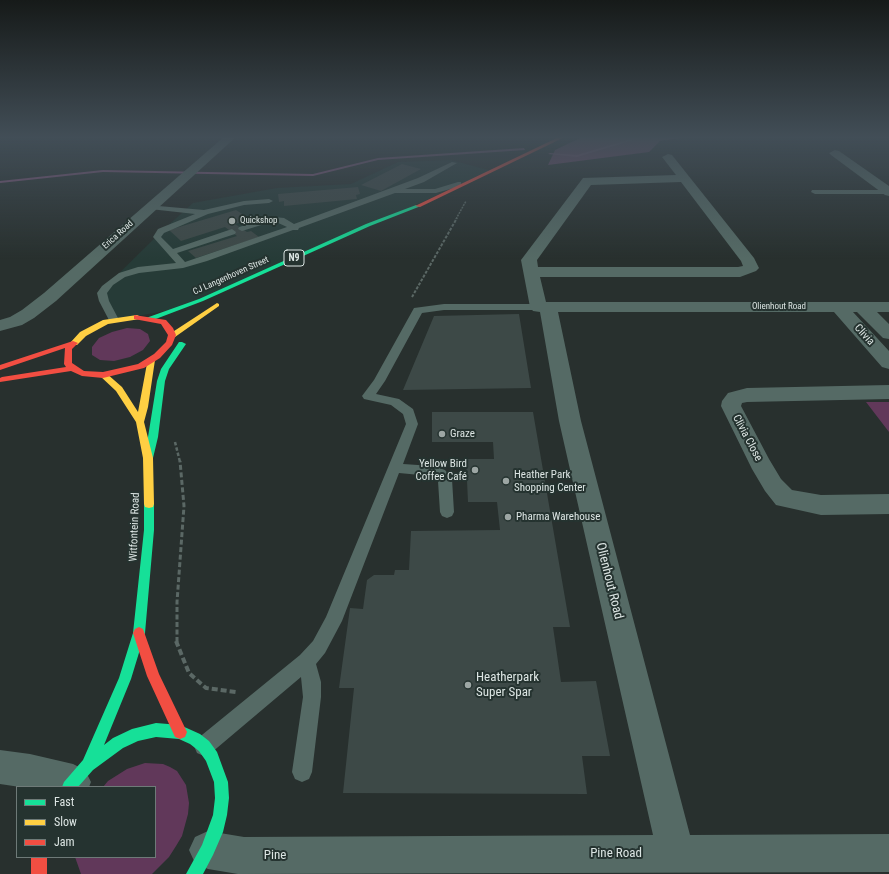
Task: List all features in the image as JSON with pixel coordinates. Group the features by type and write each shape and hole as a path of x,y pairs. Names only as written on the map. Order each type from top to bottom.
{"main road":[{"name":"CJ Langenhoven Street","path":"150,318 197,302 368,225 387,217 408,211 480,177"},
{"name":"CJ Langenhoven Street","path":"242,292 396,221 408,211"},
{"name":"CJ Langenhoven Street","path":"148,458 153,437 161,381 171,359 190,335 205,320 226,303 172,334"},
{"name":"N9","path":"0,368 73,343 90,330 114,320 137,317 150,318 163,322 168,326 172,334"},
{"path":"73,343 67,354 68,364 72,368 88,374 103,375 129,370 151,360 166,347 172,334"},
{"name":"Witfontein Road","path":"140,422 144,407 151,360"},
{"path":"0,381 72,368"},
{"name":"Witfontein Road","path":"77,778 125,679 139,633 149,530 148,458 140,422 119,389 103,375"},
{"name":"Witfontein Road","path":"139,633 153,676 180,732"},
{"path":"77,778 118,743 137,734 156,730 180,732 195,739 204,746 212,756 221,782 222,798 220,815 201,862"},
{"path":"39,858 39,874"}],"street":[{"name":"Erica Road","path":"0,326 16,321 38,307 185,177"},
{"path":"868,177 888,192"},
{"path":"531,272 740,272 751,268 749,261 684,178 586,181 530,258 529,263 531,272 543,307"},
{"name":"Olienhout Road","path":"676,854 543,307 889,307"},
{"name":"Clivia","path":"839,307 889,363"},
{"name":"Clivia","path":"862,307 889,334"},
{"name":"Clivia Close","path":"889,392 747,395 735,398 732,401 731,406 760,463 773,485 785,498 822,505 889,504"},
{"path":"0,768 77,778"},
{"name":"Pine Road","path":"343,856 889,853"},
{"name":"Pine","path":"201,862 244,856 343,856"}],"lane":[{"path":"114,320 102,296 103,291 110,282 122,275 138,270 183,265 295,228 428,177"},
{"path":"393,191 436,191 478,177"},
{"path":"815,192 888,192"},
{"path":"183,265 158,237 159,232 165,228 205,212 244,203 269,201"},
{"path":"150,207 205,212"},
{"path":"242,229 274,219 281,220 295,228"},
{"path":"172,252 232,232"},
{"path":"204,746 306,661 319,647 333,621 412,424 409,412 395,402 368,396 379,381 418,310 438,308 543,307"},
{"path":"395,468 433,471 440,474 445,479 447,512"},
{"path":"302,772 312,697 312,682 306,661"}],"path":[{"path":"409,303 467,199"},
{"path":"173,437 179,456 184,506 177,602 176,640 189,673 206,688 236,692 241,689"}],"shaded area":[{"path":"366,177 479,177 183,308 114,320 102,293 107,285 193,203 277,188 351,184"},
{"path":"127,328 140,329 148,334 150,341 143,350 130,357 114,361 100,360 92,355 92,347 99,338 112,332"},
{"path":"866,402 889,402 889,432"},
{"path":"145,763 163,764 177,771 186,785 189,803 188,814 182,836 169,857 152,874 81,874 75,858 156,858 156,786 104,786 108,781 127,769"}],"building":[{"path":"377,177 407,177 381,191 361,185"},
{"path":"358,187 360,194 356,195 357,199 284,206 284,201 279,202 278,194"},
{"path":"236,210 250,219 235,224 247,232 251,231 259,237 196,258 188,251 237,236 225,227 181,241 169,230"},
{"path":"519,314 531,388 403,390 434,316"},
{"name":"Heatherpark Super Spar","path":"432,412 533,412 570,627 553,627 561,682 596,681 610,756 582,756 587,794 343,793 354,688 339,688 350,608 363,609 367,580 374,575 394,575 395,570 409,570 411,531 500,530 497,502 468,502 466,459 494,459 493,442 432,442"}],"waterway":[{"path":"0,182 49,177"}],"traffic: fast":[{"path":"150,318 201,300 368,225 418,206"},
{"path":"148,458 153,437 161,381 165,369 182,344"},
{"path":"88,765 125,679 139,633 149,530 149,504"},
{"path":"70,786 88,765 118,743 137,734 156,730 180,732 195,739 204,746 212,757 221,782 222,798 220,815 215,832 208,850 194,874"}],"traffic: slow":[{"path":"172,335 217,305"},
{"path":"74,343 83,334 106,322 137,317"},
{"path":"140,422 144,407 151,360"},
{"path":"103,375 119,389 140,422 148,458 149,504"}],"traffic: jam":[{"path":"418,206 479,177"},
{"path":"74,343 68,349 68,364 72,368 82,373 103,375 141,366 157,356 169,343 172,335 170,330 163,322 137,317"},
{"path":"0,368 73,343"},
{"path":"2,380 72,368"},
{"path":"139,633 153,676 180,732"},
{"path":"39,858 39,874"}],"place":[{"name":"Quickshop","path":"232,221"},
{"name":"Graze","path":"442,434"},
{"name":"Yellow Bird Coffee Café","path":"475,470"},
{"name":"Heather Park Shopping Center","path":"506,481"},
{"name":"Pharma Warehouse","path":"508,517"},
{"name":"Heatherpark Super Spar","path":"468,685"}]}
